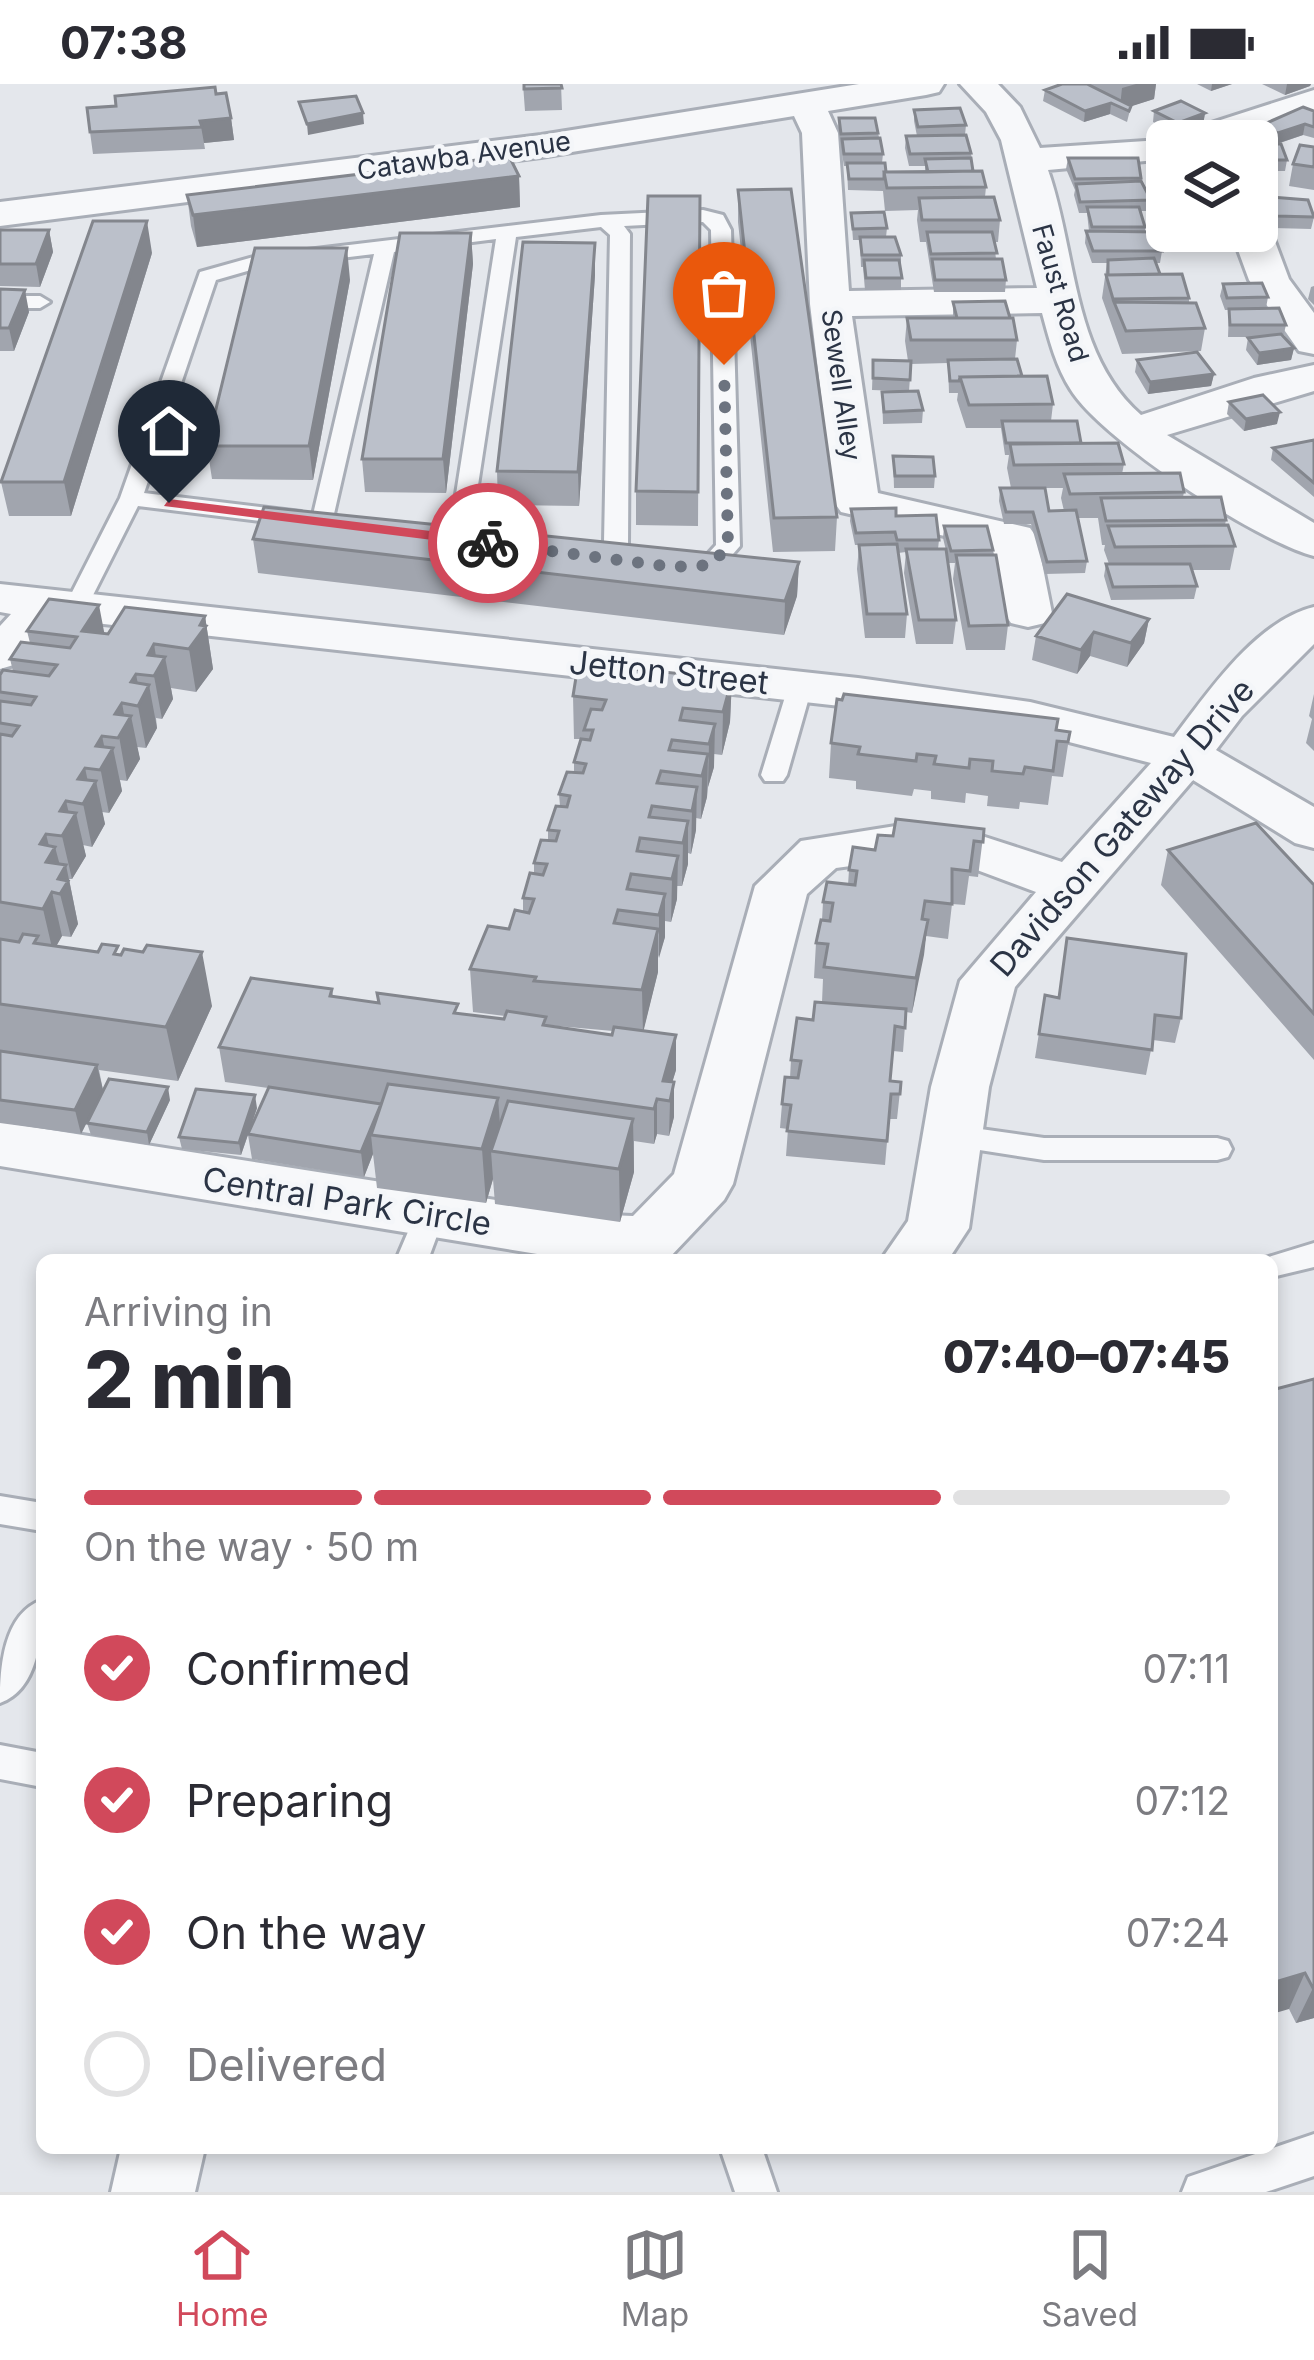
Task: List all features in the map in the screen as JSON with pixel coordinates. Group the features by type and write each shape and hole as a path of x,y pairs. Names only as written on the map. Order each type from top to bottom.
{"street":[{"name":"Catawba Avenue","path":"0,214 327,175 926,84"},
{"name":"Faust Road","path":"977,84 1012,120 1060,300 1090,388 1136,431 1314,542"},
{"path":"1257,120 1314,101"},
{"name":"Sewell Alley","path":"807,105 820,133 830,304 857,502 1014,538 1028,613"},
{"path":"1024,160 1146,150"},
{"path":"1259,252 1269,280 1314,342"},
{"path":"830,304 1060,300"},
{"path":"1136,431 1269,387 1314,378"},
{"path":"0,654 42,602"},
{"name":"Jetton Street","path":"42,602 1030,717 1186,756 1226,775 1314,831"},
{"name":"Davidson Gateway Drive","path":"917,1254 938,1228 959,1087 988,981 1250,678 1314,621"},
{"name":"Central Park Circle","path":"0,1144 422,1237 648,1240 702,1184 782,886 820,853 902,842 985,854 1072,885"},
{"path":"153,2192 162,2154"}],"lane":[{"path":"42,602 130,498 207,276 257,262 601,220 704,216 716,219 721,230 728,546 711,565 673,567"},
{"path":"595,556 616,545 620,234 601,220"},
{"path":"461,539 508,232"},
{"path":"130,498 334,524 385,247"},
{"path":"0,302 40,302"},
{"path":"550,550 634,561"},
{"path":"774,775 800,687"},
{"path":"952,1136 1044,1148 1216,1149"},
{"path":"1278,1264 1314,1255"},
{"path":"0,1510 36,1516"},
{"path":"0,1687 36,1625"},
{"path":"0,1762 36,1769"},
{"path":"743,2154 756,2192"},
{"path":"1203,2192 1265,2182 1314,2155"}],"building":[{"path":"524,84 561,84 562,88 524,89"},
{"path":"1087,84 1131,106 1129,111 1111,103 1085,111 1045,90"},
{"path":"215,87 216,94 226,93 231,118 200,121 202,127 90,132 87,108 116,106 115,96"},
{"path":"356,96 363,113 307,124 299,102"},
{"path":"1181,101 1205,113 1172,120 1154,111"},
{"path":"1303,107 1314,111 1314,127 1305,124 1278,133 1278,120 1273,120"},
{"path":"960,108 966,125 918,127 914,110"},
{"path":"839,118 875,118 878,133 841,134"},
{"path":"966,135 971,153 910,154 906,136"},
{"path":"880,138 883,154 844,154 842,139"},
{"path":"1278,144 1281,144 1287,160 1278,160"},
{"path":"1300,145 1314,147 1314,167 1293,164"},
{"path":"509,156 519,176 193,215 187,195"},
{"path":"971,158 973,171 928,172 925,159"},
{"path":"1068,158 1138,158 1141,178 1075,179"},
{"path":"847,163 885,163 884,179 849,179"},
{"path":"982,171 986,187 887,188 884,172"},
{"path":"1141,181 1146,200 1080,202 1076,184"},
{"path":"791,189 837,517 774,518 738,190"},
{"path":"648,196 700,196 698,492 636,491"},
{"path":"994,197 1000,220 922,220 919,198"},
{"path":"1278,198 1308,200 1314,217 1278,216"},
{"path":"1087,207 1139,207 1145,227 1092,227"},
{"path":"884,212 887,228 853,229 851,213"},
{"path":"93,221 147,221 64,482 1,482"},
{"path":"0,230 49,230 36,264 0,264"},
{"path":"1086,231 1146,232 1146,251 1093,251"},
{"path":"927,232 992,232 997,253 931,254"},
{"path":"400,233 471,233 443,459 362,459"},
{"path":"860,237 895,237 901,255 862,255"},
{"path":"523,242 595,243 578,472 497,471"},
{"path":"255,248 347,248 309,446 207,446"},
{"path":"1154,258 1160,274 1108,275 1108,260"},
{"path":"932,259 1002,259 1006,280 935,280"},
{"path":"864,260 899,260 902,278 866,278"},
{"path":"1182,274 1189,298 1113,299 1106,275"},
{"path":"1262,283 1268,297 1227,298 1223,284"},
{"path":"0,289 25,290 9,328 0,328"},
{"path":"1005,301 1010,318 957,318 953,302"},
{"path":"1114,302 1196,303 1205,328 1126,331"},
{"path":"1279,308 1286,325 1230,325 1229,309"},
{"path":"907,318 1013,318 1017,340 911,340"},
{"path":"1281,334 1294,348 1259,353 1248,338"},
{"path":"1197,352 1214,374 1150,382 1137,360"},
{"path":"1017,359 1022,376 950,381 948,360"},
{"path":"873,360 911,361 910,380 873,378"},
{"path":"1047,376 1053,404 969,405 960,377"},
{"path":"918,391 923,410 884,412 882,392"},
{"path":"1263,395 1280,412 1246,419 1229,402"},
{"path":"1002,421 1077,421 1081,443 1006,443"},
{"path":"1314,440 1314,483 1273,448"},
{"path":"1118,443 1124,464 1014,465 1010,444"},
{"path":"893,456 933,457 935,476 895,476"},
{"path":"1180,473 1184,492 1070,494 1064,474"},
{"path":"1000,488 1045,488 1049,511 1076,510 1087,561 1047,562 1033,512 1006,512"},
{"path":"1221,497 1226,520 1106,521 1101,498"},
{"path":"264,507 799,562 785,601 253,539"},
{"path":"896,508 896,516 936,515 939,540 897,540 895,532 856,533 851,509"},
{"path":"1228,525 1235,546 1115,547 1108,526"},
{"path":"944,526 987,526 993,550 951,551"},
{"path":"897,544 907,614 867,614 859,545"},
{"path":"906,549 946,549 956,620 919,620"},
{"path":"956,555 996,555 1008,625 969,626"},
{"path":"1106,564 1190,564 1197,586 1113,587"},
{"path":"1067,594 1149,619 1131,643 1094,632 1081,650 1036,636"},
{"path":"49,599 99,605 82,631 108,634 125,607 205,616 200,625 206,626 189,649 154,644 148,655 165,657 154,676 136,674 131,682 149,685 138,706 122,703 115,714 131,716 118,738 102,736 96,746 113,748 100,770 85,768 78,779 96,781 83,804 66,801 60,811 76,813 62,836 46,834 40,844 55,847 46,862 66,865 58,879 68,881 60,894 52,892 43,909 0,902 0,734 12,736 19,726 0,723 0,701 31,705 36,697 0,692 0,675 3,670 49,676 57,665 10,659 21,642 70,648 77,637 27,631"},
{"path":"585,664 732,679 723,712 683,708 680,720 715,724 709,744 672,740 669,750 708,754 702,776 661,771 657,783 697,787 692,811 652,806 649,817 688,821 683,843 640,838 637,851 678,856 672,879 631,874 627,889 665,894 659,915 618,910 614,923 658,929 642,990 534,981 536,977 470,969 488,926 509,929 515,910 529,913 534,899 523,898 530,873 543,875 547,864 534,863 541,840 556,841 559,831 548,830 556,806 567,807 570,796 559,794 567,772 583,773 586,764 574,762 581,739 590,740 593,730 584,730 591,709 602,710 606,700 573,696 577,671 583,671"},
{"path":"844,694 1058,719 1056,730 1070,732 1068,742 1057,741 1053,771 1025,767 1023,774 992,771 993,761 970,759 969,768 934,764 936,756 917,754 916,761 858,754 860,747 831,743 837,699 842,700"},
{"path":"896,819 984,829 983,842 974,841 970,871 952,869 952,904 925,901 922,919 928,920 916,978 824,967 828,944 816,943 821,920 830,921 833,903 823,902 827,882 855,885 857,871 849,870 853,847 875,850 878,835 893,836"},
{"path":"1256,823 1314,885 1314,1014 1168,850"},
{"path":"23,934 38,936 34,943 98,952 102,944 118,946 114,954 121,955 124,949 143,952 147,945 202,952 166,1027 0,1004 0,939 19,942"},
{"path":"1067,938 1186,954 1181,1018 1155,1015 1152,1050 1039,1034 1045,995 1059,998"},
{"path":"251,978 332,989 330,996 379,1003 377,993 458,1004 454,1013 504,1019 507,1011 546,1017 543,1025 612,1035 614,1027 676,1035 663,1081 674,1082 670,1101 657,1099 654,1109 219,1047"},
{"path":"815,1002 906,1009 905,1028 895,1026 890,1081 901,1082 900,1094 891,1094 887,1141 787,1131 791,1105 782,1104 785,1077 798,1078 801,1061 791,1060 797,1018 813,1020"},
{"path":"0,1051 97,1065 75,1110 0,1100"},
{"path":"109,1079 168,1087 147,1132 87,1123"},
{"path":"388,1084 498,1098 482,1149 371,1135"},
{"path":"269,1087 381,1104 361,1152 248,1134"},
{"path":"196,1089 255,1095 239,1143 179,1137"},
{"path":"508,1101 633,1119 619,1169 491,1151"},
{"path":"1314,1379 1313,1988 1305,1973 1278,1981 1278,1388"}],"way so far":[{"path":"488,543 673,567 711,565 728,546 724,365"}],"route":[{"path":"169,503 488,543"}]}
